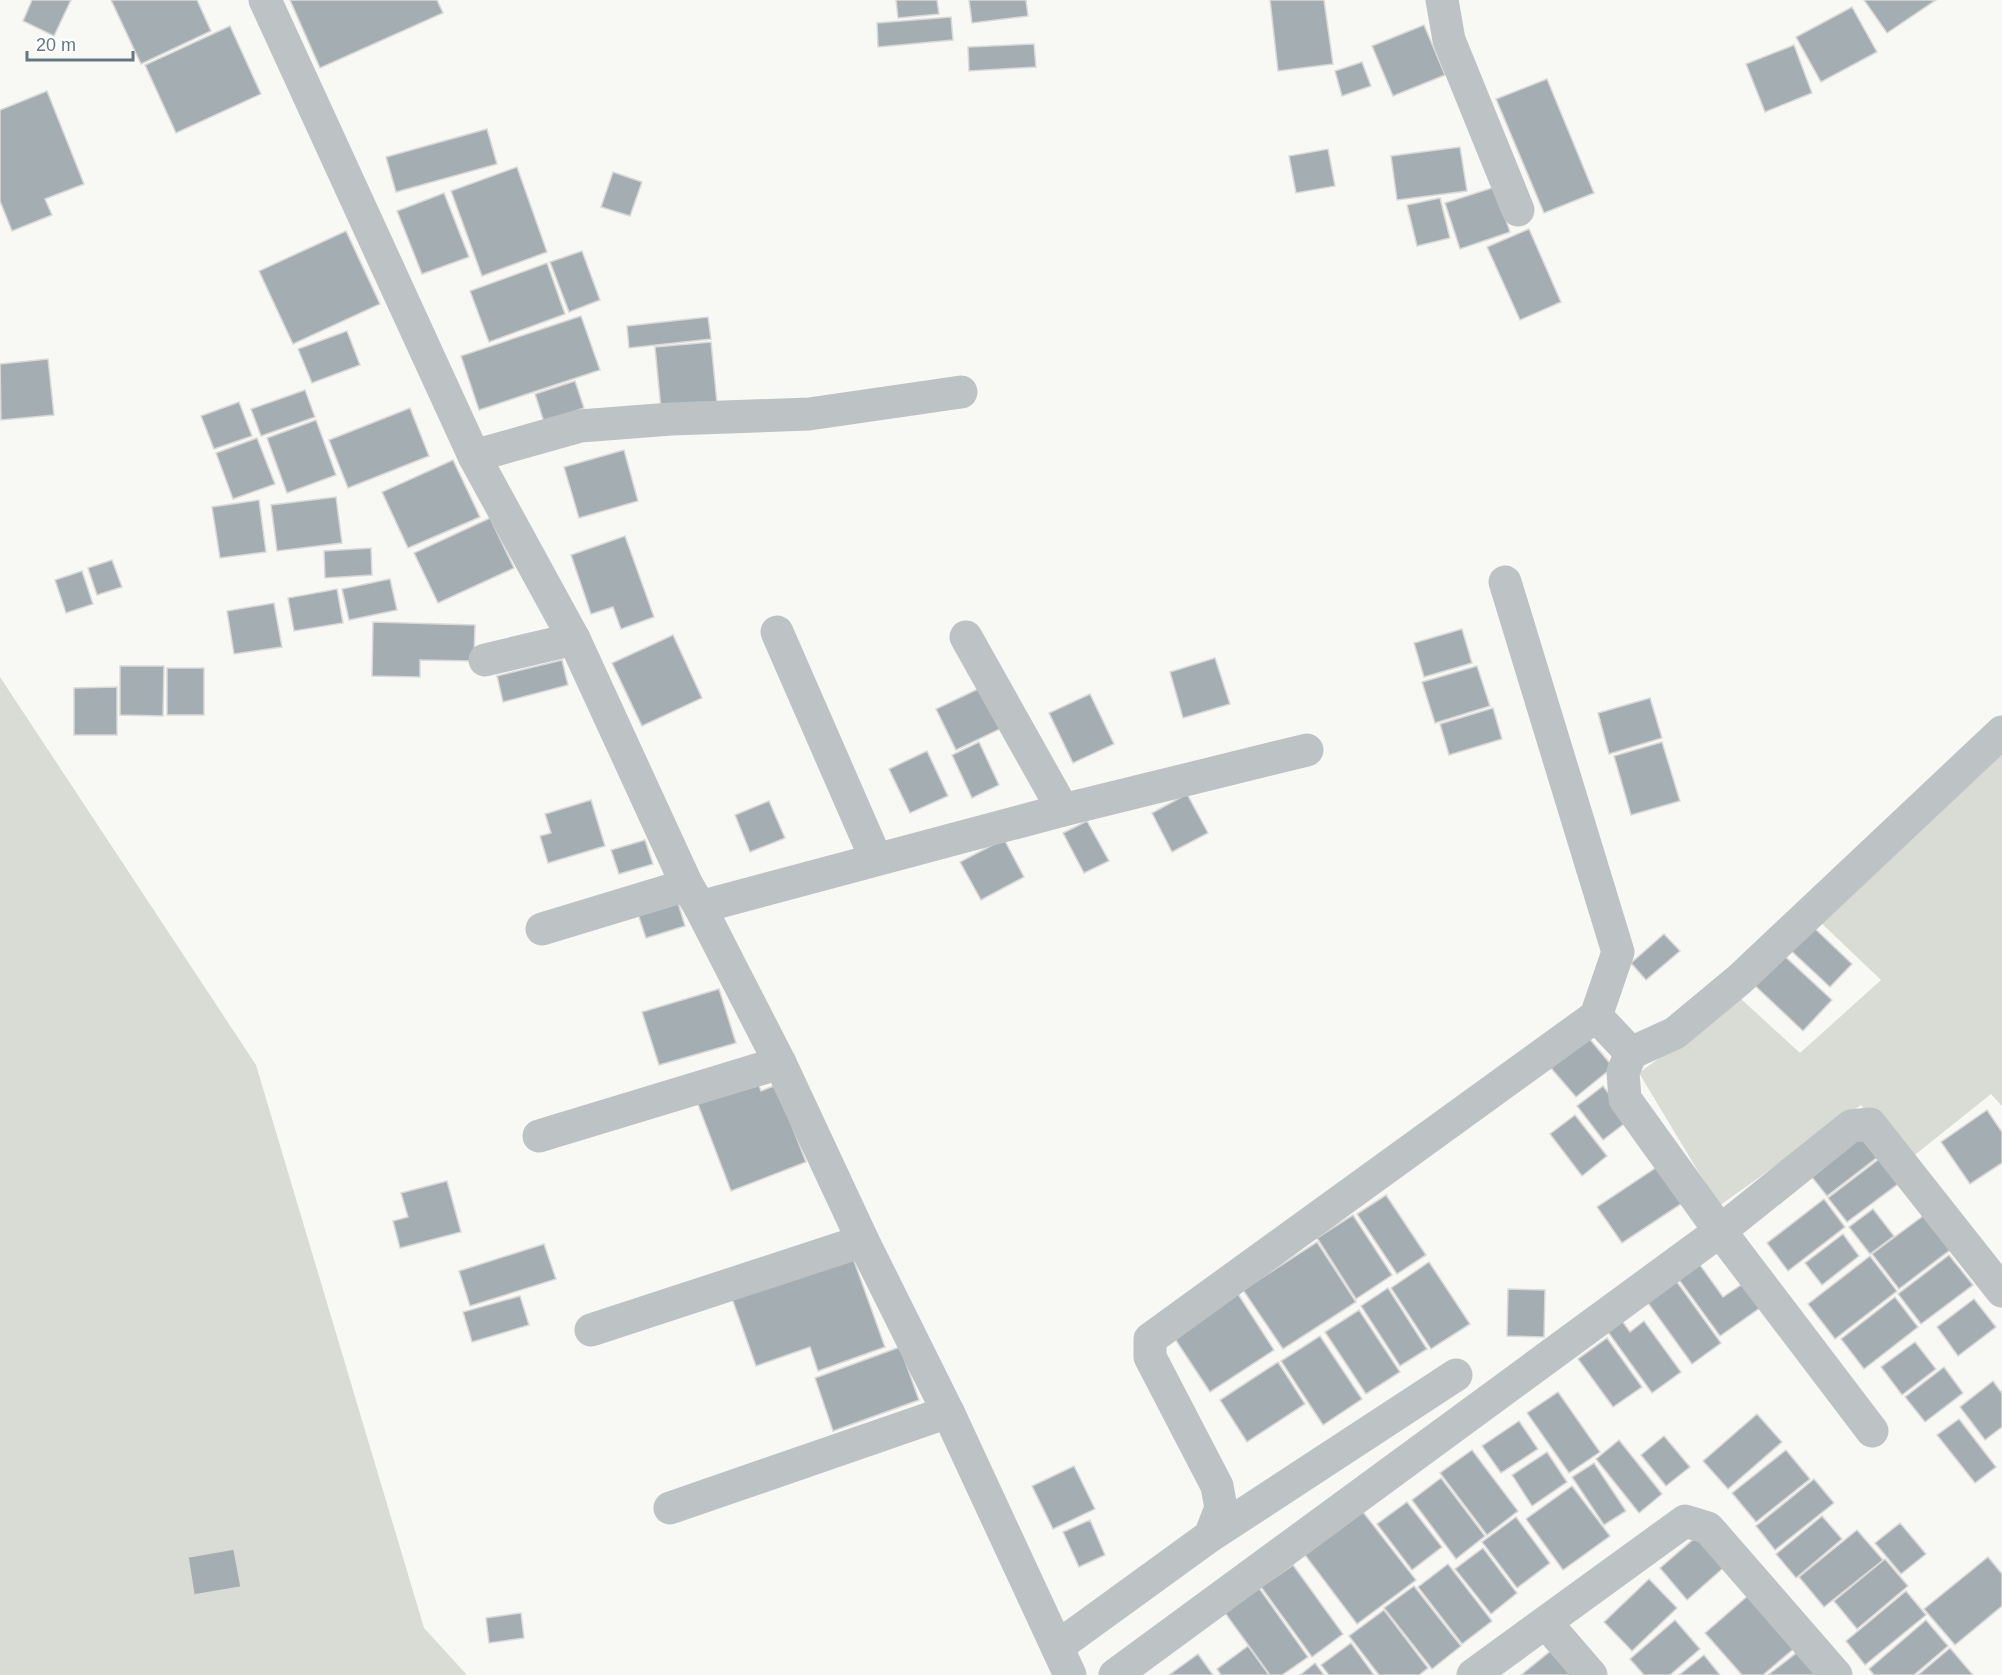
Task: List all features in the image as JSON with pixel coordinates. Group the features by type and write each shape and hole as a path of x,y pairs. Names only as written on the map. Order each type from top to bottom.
{"street":[{"path":"264,0 474,456 574,639 694,896 780,1064 863,1241 948,1412 1064,1661 1210,1536 1456,1375"},
{"path":"1442,0 1449,40 1518,210"},
{"path":"474,456 580,426 671,419 809,414 961,392"},
{"path":"1210,1536 1221,1508 1217,1486 1150,1357 1150,1339 1596,1016 1618,952 1505,582"},
{"path":"777,632 876,859"},
{"path":"966,637 1063,810"},
{"path":"485,660 574,639"},
{"path":"1872,1431 1720,1231 1625,1099 1623,1072 1631,1053 1675,1034 1740,979 2002,732"},
{"path":"542,928 876,859 1307,750"},
{"path":"1596,1016 1631,1053"},
{"path":"539,1136 780,1064"},
{"path":"1115,1675 1720,1231 1851,1126 1870,1124 2002,1291"},
{"path":"591,1330 863,1241"},
{"path":"670,1508 948,1412"},
{"path":"1473,1675 1684,1521 1708,1528 1836,1675"},
{"path":"1546,1623 1591,1675"}],"shaded area":[{"path":"0,677 256,1065 424,1628 467,1675 0,1675"},
{"path":"2002,737 2002,1106 1991,1094 1906,1162 1861,1105 1719,1206 1639,1073 1740,998 1800,1053 1881,980 1817,919"}],"building":[{"path":"32,0 71,0 54,36 23,21"},
{"path":"111,0 197,0 211,31 141,64"},
{"path":"290,0 437,0 443,13 320,68"},
{"path":"896,0 937,0 939,14 898,18"},
{"path":"969,0 1026,0 1028,16 972,23"},
{"path":"1270,0 1324,0 1333,64 1278,71"},
{"path":"1864,0 1936,0 1887,33"},
{"path":"1852,7 1877,52 1821,82 1796,37"},
{"path":"951,17 953,40 878,47 877,23"},
{"path":"1424,25 1445,75 1393,96 1372,46"},
{"path":"230,26 261,94 176,133 145,65"},
{"path":"1034,44 1036,67 969,71 968,47"},
{"path":"1794,45 1812,93 1765,112 1746,64"},
{"path":"1362,62 1371,86 1342,96 1335,71"},
{"path":"1547,79 1594,193 1544,213 1496,99"},
{"path":"47,91 84,184 45,199 52,215 12,231 0,201 0,110"},
{"path":"487,129 497,164 396,192 386,157"},
{"path":"1460,147 1467,191 1397,200 1391,156"},
{"path":"1328,149 1335,186 1296,193 1289,156"},
{"path":"517,167 547,252 482,276 451,191"},
{"path":"613,172 642,182 630,216 601,207"},
{"path":"1495,187 1510,232 1460,249 1445,203"},
{"path":"444,193 469,257 422,274 397,211"},
{"path":"1440,198 1450,238 1417,246 1407,205"},
{"path":"1529,229 1561,302 1520,320 1487,247"},
{"path":"346,231 380,304 293,344 259,271"},
{"path":"582,251 600,300 569,312 550,262"},
{"path":"547,263 565,314 489,342 470,291"},
{"path":"581,316 600,370 479,410 461,356"},
{"path":"708,317 711,339 629,348 627,326"},
{"path":"347,331 360,365 312,383 298,349"},
{"path":"711,342 717,403 661,409 655,347"},
{"path":"48,359 54,415 1,420 0,364"},
{"path":"575,381 584,408 544,422 535,394"},
{"path":"305,390 315,417 261,436 251,409"},
{"path":"239,402 252,436 214,449 201,416"},
{"path":"410,408 429,456 348,488 329,440"},
{"path":"316,420 336,475 287,493 267,438"},
{"path":"257,438 275,484 233,499 216,453"},
{"path":"624,450 638,501 579,518 564,467"},
{"path":"453,460 480,517 408,548 382,492"},
{"path":"336,497 342,543 277,551 271,505"},
{"path":"259,500 266,552 220,558 212,507"},
{"path":"490,518 514,568 438,603 414,553"},
{"path":"625,536 654,617 621,629 613,607 591,614 571,555"},
{"path":"371,548 372,575 325,578 324,551"},
{"path":"112,560 122,587 97,595 88,568"},
{"path":"82,571 93,604 66,613 55,580"},
{"path":"390,579 397,610 349,620 342,589"},
{"path":"337,589 343,623 294,631 288,598"},
{"path":"274,603 282,647 234,654 227,611"},
{"path":"373,622 475,625 474,661 420,660 420,677 372,676"},
{"path":"1462,629 1472,663 1424,677 1414,643"},
{"path":"673,635 702,698 642,726 612,663"},
{"path":"1215,658 1230,704 1183,718 1170,672"},
{"path":"562,660 568,685 503,702 497,676"},
{"path":"120,666 164,666 163,716 120,715"},
{"path":"1477,666 1490,706 1435,723 1422,682"},
{"path":"167,668 204,668 204,715 167,715"},
{"path":"117,687 117,735 74,735 74,688"},
{"path":"980,688 1000,729 956,750 936,709"},
{"path":"1090,694 1114,744 1073,763 1049,713"},
{"path":"1650,698 1662,738 1609,754 1598,713"},
{"path":"1493,708 1502,739 1449,755 1440,724"},
{"path":"979,742 999,785 972,798 952,755"},
{"path":"1662,742 1680,801 1631,815 1614,756"},
{"path":"927,751 948,796 910,813 889,769"},
{"path":"1187,794 1208,833 1172,852 1152,813"},
{"path":"591,800 605,846 548,863 540,836 551,833 545,814"},
{"path":"769,801 785,838 750,852 735,815"},
{"path":"1087,821 1109,861 1084,873 1063,833"},
{"path":"1004,839 1024,877 981,900 960,862"},
{"path":"645,840 653,864 619,874 611,850"},
{"path":"675,893 685,926 646,938 635,905"},
{"path":"1808,922 1852,964 1830,987 1786,946"},
{"path":"1664,934 1680,951 1646,980 1631,963"},
{"path":"1778,950 1832,1000 1803,1031 1749,980"},
{"path":"719,989 736,1043 659,1065 642,1012"},
{"path":"1588,1037 1613,1067 1576,1097 1551,1068"},
{"path":"754,1072 761,1091 776,1085 806,1162 731,1191 694,1094"},
{"path":"1603,1086 1629,1120 1603,1140 1577,1106"},
{"path":"1987,1110 2002,1132 2002,1163 1970,1184 1941,1142"},
{"path":"1575,1115 1607,1156 1582,1176 1550,1134"},
{"path":"1860,1130 1879,1156 1827,1196 1807,1171"},
{"path":"1883,1156 1902,1181 1847,1222 1828,1198"},
{"path":"1660,1165 1684,1202 1622,1243 1597,1207"},
{"path":"447,1181 461,1232 400,1248 393,1221 408,1217 401,1193"},
{"path":"1386,1195 1426,1255 1397,1274 1357,1214"},
{"path":"1824,1199 1845,1227 1788,1271 1767,1243"},
{"path":"1873,1209 1894,1236 1870,1254 1849,1227"},
{"path":"1353,1215 1392,1275 1356,1299 1317,1238"},
{"path":"1923,1216 1950,1250 1899,1289 1872,1254"},
{"path":"1843,1234 1859,1256 1822,1285 1805,1263"},
{"path":"1317,1242 1356,1302 1283,1349 1243,1290"},
{"path":"544,1244 556,1279 470,1306 459,1271"},
{"path":"849,1247 885,1347 818,1371 810,1347 756,1366 729,1290"},
{"path":"1949,1255 1973,1285 1921,1324 1898,1294"},
{"path":"1870,1256 1897,1291 1835,1339 1808,1304"},
{"path":"1695,1258 1723,1297 1750,1279 1767,1303 1720,1336 1674,1273"},
{"path":"1429,1262 1470,1324 1431,1349 1391,1288"},
{"path":"1672,1275 1721,1343 1692,1364 1643,1296"},
{"path":"1388,1288 1427,1349 1400,1366 1361,1306"},
{"path":"1508,1289 1545,1290 1544,1337 1507,1336"},
{"path":"1238,1294 1274,1350 1210,1392 1173,1336"},
{"path":"520,1296 529,1325 472,1342 463,1312"},
{"path":"1895,1297 1918,1327 1864,1369 1841,1339"},
{"path":"1974,1299 1996,1327 1958,1356 1937,1327"},
{"path":"1359,1310 1400,1372 1366,1394 1325,1332"},
{"path":"1617,1314 1630,1332 1644,1321 1681,1372 1652,1393 1603,1325"},
{"path":"1320,1336 1362,1399 1323,1425 1281,1361"},
{"path":"1607,1338 1642,1387 1613,1407 1578,1359"},
{"path":"1915,1342 1936,1369 1902,1395 1881,1367"},
{"path":"900,1347 919,1400 833,1431 815,1378"},
{"path":"1278,1362 1305,1404 1247,1442 1220,1400"},
{"path":"1944,1367 1963,1393 1925,1422 1905,1397"},
{"path":"1993,1381 2002,1391 2002,1427 1985,1440 1960,1407"},
{"path":"1558,1392 1600,1452 1569,1473 1527,1413"},
{"path":"1757,1414 1782,1442 1728,1489 1703,1461"},
{"path":"1959,1419 1996,1467 1975,1483 1937,1435"},
{"path":"1519,1421 1538,1449 1501,1473 1482,1446"},
{"path":"1664,1436 1690,1467 1666,1486 1641,1455"},
{"path":"1619,1440 1662,1494 1639,1513 1596,1459"},
{"path":"1472,1450 1518,1511 1487,1535 1440,1473"},
{"path":"1786,1450 1810,1479 1756,1522 1732,1493"},
{"path":"1547,1452 1567,1482 1532,1506 1512,1475"},
{"path":"1594,1463 1626,1511 1604,1525 1572,1477"},
{"path":"1074,1466 1095,1509 1053,1529 1032,1486"},
{"path":"1441,1478 1485,1536 1456,1559 1412,1500"},
{"path":"1814,1479 1834,1503 1775,1550 1756,1526"},
{"path":"1572,1486 1610,1536 1563,1570 1526,1519"},
{"path":"1407,1502 1442,1547 1412,1570 1377,1524"},
{"path":"1363,1512 1416,1580 1357,1624 1305,1555"},
{"path":"1822,1516 1842,1539 1796,1578 1776,1554"},
{"path":"1516,1517 1550,1563 1517,1588 1482,1542"},
{"path":"1090,1520 1105,1555 1079,1567 1063,1532"},
{"path":"1900,1523 1926,1554 1901,1574 1875,1543"},
{"path":"1857,1530 1883,1560 1824,1607 1799,1577"},
{"path":"1703,1531 1730,1562 1687,1600 1660,1568"},
{"path":"1483,1548 1517,1593 1491,1614 1455,1569"},
{"path":"234,1549 241,1587 194,1595 188,1557"},
{"path":"1988,1557 2002,1574 2002,1606 1955,1645 1924,1609"},
{"path":"1885,1559 1908,1586 1857,1629 1834,1601"},
{"path":"1448,1564 1492,1621 1462,1644 1418,1587"},
{"path":"1293,1565 1343,1634 1312,1657 1261,1587"},
{"path":"1649,1579 1677,1608 1632,1651 1604,1622"},
{"path":"1414,1586 1461,1646 1432,1669 1384,1608"},
{"path":"1758,1587 1804,1640 1763,1675 1742,1675 1705,1633"},
{"path":"1259,1588 1308,1657 1282,1675 1270,1675 1225,1613"},
{"path":"1906,1591 1926,1615 1865,1665 1846,1641"},
{"path":"1384,1610 1428,1668 1419,1675 1379,1675 1349,1636"},
{"path":"521,1613 524,1638 489,1643 486,1618"},
{"path":"1675,1620 1700,1649 1670,1675 1644,1675 1630,1659"},
{"path":"1926,1620 1948,1646 1914,1675 1874,1675 1869,1669"},
{"path":"1351,1643 1374,1675 1329,1675 1321,1665"},
{"path":"1248,1646 1269,1675 1221,1675 1217,1669"},
{"path":"1804,1647 1816,1675 1768,1675"},
{"path":"1950,1648 1973,1675 1918,1675"},
{"path":"1553,1649 1575,1675 1521,1675"},
{"path":"1198,1654 1213,1675 1169,1675"},
{"path":"1704,1655 1720,1675 1679,1675"},
{"path":"1315,1663 1324,1675 1300,1675"}]}
